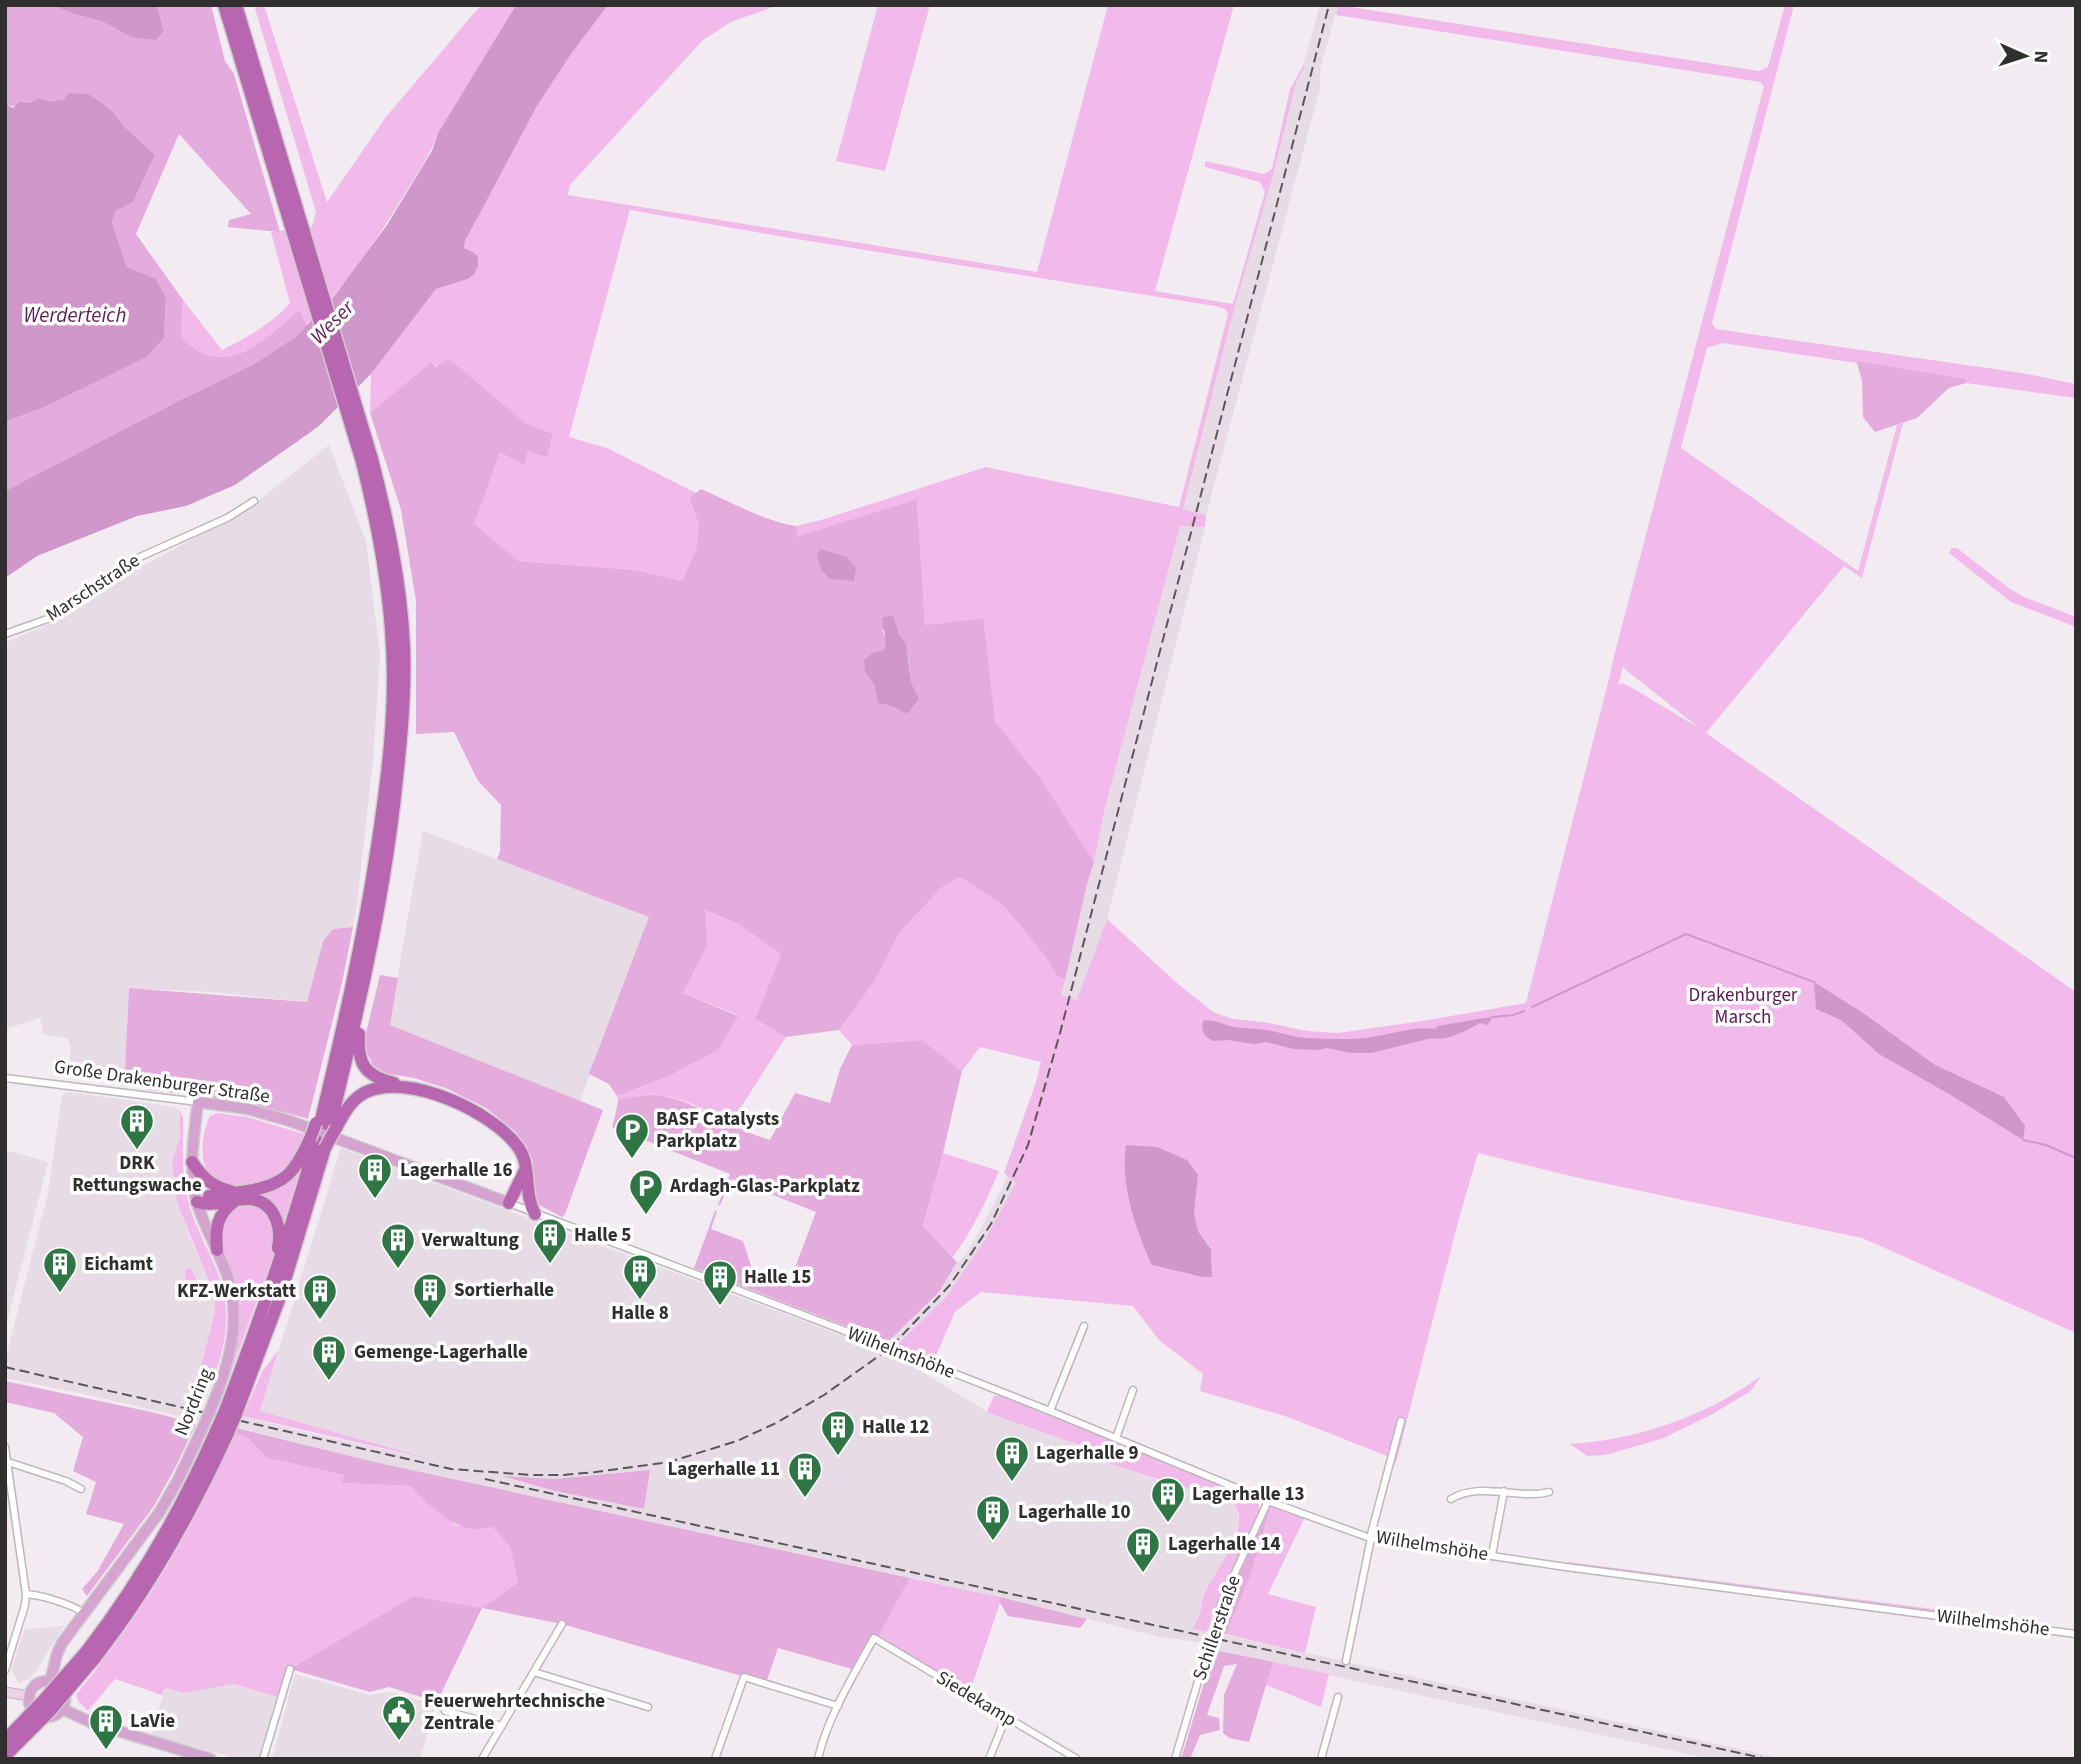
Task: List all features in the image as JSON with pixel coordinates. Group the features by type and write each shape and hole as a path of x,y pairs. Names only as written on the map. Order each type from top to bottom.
{"highway":[{"path":"224,5 372,459 385,509 400,597 404,646 401,737 391,832 364,989 323,1109 326,1125"},
{"path":"231,1412 317,1143 326,1125 353,1024 386,783 391,724 392,647 386,576 374,511 236,5"},
{"path":"353,1024 358,1055 366,1070 377,1078 407,1088"},
{"path":"5,1740 90,1655 138,1601 178,1535 279,1300 317,1143 326,1125 363,1093 376,1088 407,1088 447,1098 488,1120 519,1148 524,1157 528,1196 535,1214"},
{"path":"197,1202 210,1204 280,1181 317,1143"},
{"path":"192,1162 202,1177 212,1185 235,1196 263,1203 278,1220 280,1239 271,1287"},
{"path":"509,1203 526,1170"},
{"path":"217,1250 216,1235 220,1215 235,1196"},
{"path":"5,1756 49,1712 90,1655"}],"main road":[{"name":"Nordring","path":"50,1682 62,1643 159,1513 178,1480 203,1427 229,1361 233,1327 230,1287 197,1202 192,1162 198,1101"},
{"name":"Große Drakenburger Straße","path":"198,1101 248,1109 290,1121 509,1203"},
{"path":"50,1682 60,1687 65,1698 62,1709 47,1717 38,1715 30,1706 30,1696 35,1686 50,1682"},
{"path":"5,1692 30,1696"},
{"path":"62,1709 95,1724 211,1759"},
{"path":"5,1748 38,1715"}],"street":[{"name":"Marschstraße","path":"5,634 53,617 140,556 226,518 254,501"},
{"name":"Große Drakenburger Straße","path":"5,1078 198,1101"},
{"name":"Wilhelmshöhe","path":"509,1203 866,1338 1050,1410 1268,1501 1371,1538 2076,1634"},
{"path":"1050,1410 1084,1326"},
{"path":"1116,1438 1133,1390"},
{"path":"1346,1661 1371,1538 1401,1421"},
{"path":"5,1447 26,1594 26,1605 5,1670"},
{"path":"8,1462 66,1480 81,1489"},
{"path":"1492,1555 1504,1491"},
{"path":"1451,1499 1463,1492 1549,1492"},
{"name":"Schillerstraße","path":"1175,1759 1222,1601 1268,1501"},
{"path":"26,1594 34,1594 84,1613"},
{"path":"482,1759 562,1624"},
{"name":"Siedekamp","path":"838,1706 874,1638 1077,1759"},
{"path":"263,1759 290,1669"},
{"path":"534,1672 648,1707"},
{"path":"715,1759 744,1678 838,1706 821,1743 818,1759"},
{"path":"1321,1759 1338,1697"},
{"path":"445,1711 502,1726"},
{"path":"989,1759 1006,1717"}],"shaded area":[{"path":"5,5 51,5 101,21 131,37 164,31 157,5 211,5 225,61 234,74 280,232 228,227 229,220 251,214 179,134 136,234 183,300 181,337 198,351 227,357 240,354 265,339 300,310 307,326 294,339 264,359 5,491 5,422 47,406 147,357 164,338 166,297 156,280 127,267 112,222 116,211 133,202 155,155 115,114 65,99 52,101 38,98 18,106 5,104"},
{"path":"1320,5 1338,5 1320,69 1320,88 1206,515 1183,509 1236,302 1272,179 1296,83 1305,66"},
{"path":"448,358 526,424 553,434 547,457 527,451 525,465 500,452 474,524 518,561 635,570 682,581 696,549 699,525 689,498 701,489 760,516 796,526 797,537 917,499 925,625 983,618 995,721 1041,779 1094,862 1065,980 1057,976 1045,956 1003,905 960,877 941,888 900,932 874,982 839,1030 786,1037 755,1019 781,954 738,924 705,910 707,946 683,993 738,1016 718,1050 669,1076 617,1096 609,1084 589,1074 649,917 497,859 500,852 501,805 478,781 454,732 416,734 416,601 401,510 370,413 431,362 437,367","holes":["882,630 899,634 909,663 907,714 878,703 874,684 887,643"]},
{"path":"1858,361 1966,379 1966,383 1949,388 1917,418 1875,432 1863,417 1862,381"},
{"path":"329,445 366,541 380,655 373,760 353,927 333,929 323,941 307,1002 210,992 129,988 125,1071 70,1060 69,1039 43,1034 40,1018 5,1029 5,643 60,619 131,572 248,509"},
{"path":"1180,526 1205,527 1107,919 1078,1000 1061,995 1105,808"},
{"path":"423,831 650,917 580,1101 389,1025"},
{"path":"353,927 308,1119 249,1104 104,1081 106,1068 125,1071 129,988 307,1002 323,941 333,929"},
{"path":"380,975 398,978 390,1025 603,1110 562,1217 535,1201 532,1186 533,1161 515,1131 486,1108 448,1089 414,1078 384,1073 373,1065 367,1053 365,1037"},
{"path":"922,1040 962,1071 923,1226 957,1262 939,1292 888,1342 694,1268 717,1211 711,1229 743,1241 753,1272 788,1286 816,1212 732,1179 718,1205 730,1174 612,1127 618,1100 651,1095 673,1098 770,1140 795,1093 830,1103 840,1069 852,1045"},
{"path":"70,1092 175,1107 180,1111 180,1137 172,1161 187,1230 215,1297 215,1312 192,1400 203,1405 198,1421 5,1378 5,1365 10,1365 5,1361 48,1193 62,1095"},
{"path":"341,1148 894,1355 991,1414 1094,1450 1104,1462 1231,1502 1238,1511 1238,1524 1226,1557 1204,1594 1197,1623 1193,1628 1207,1632 1204,1643 1160,1637 1000,1597 379,1463 236,1428 243,1416 418,1457 260,1411","holes":["650,1470 644,1509 551,1490 507,1478 553,1479"]},
{"path":"5,1150 48,1162 5,1330"},
{"path":"1008,1176 1017,1183 986,1238 946,1297 897,1345 889,1342 939,1292 957,1262 964,1257"},
{"path":"5,1381 196,1424 154,1506 87,1596 82,1589 97,1572 124,1524 86,1514 96,1482 73,1471 83,1437 54,1413 5,1402"},
{"path":"236,1428 379,1463 910,1578 878,1637 873,1634 852,1669 778,1648 766,1683 562,1624 482,1608 518,1582 510,1547 492,1526 480,1529 457,1525 410,1486 342,1483 344,1475 267,1458 249,1439 235,1432"},
{"path":"650,1470 644,1509 551,1490 502,1476 553,1479"},
{"path":"1271,1505 1250,1577 1226,1634 1215,1635 1224,1605"},
{"path":"413,1596 482,1608 437,1702 389,1687 370,1692 290,1669"},
{"path":"1000,1597 1087,1619 1080,1628 1008,1616 1000,1603"},
{"path":"64,1626 36,1671 29,1679 19,1683 11,1670 25,1628"},
{"path":"1219,1633 1784,1759 1711,1759 1214,1650"},
{"path":"1214,1650 1273,1662 1249,1742 1229,1738 1223,1733 1224,1695 1237,1664 1224,1666 1207,1715 1219,1718 1220,1730 1200,1735 1190,1759 1181,1759"},
{"path":"295,1674 369,1695 390,1692 435,1705 420,1759 272,1759"},
{"path":"234,1684 281,1698 263,1759 239,1759 151,1735 165,1688 185,1693"}],"green space":[{"path":"254,5 264,5 327,202 386,117 481,5 516,5 438,133 423,165 359,263 321,311 307,326 300,311 265,340 240,354 213,356 198,351 181,337 183,300 222,350 259,330 290,303 271,232 312,227 316,212"},
{"path":"608,5 779,5 731,22 703,40 570,185 568,195 1037,272 1108,5 1234,5 1155,291 1233,304 1265,192 1260,182 1205,167 1205,161 1264,174 1272,169 1290,89 1305,66 1296,83 1183,509 1206,515 1205,527 1180,526 1105,808 1094,862 1041,779 995,721 982,618 925,625 917,499 803,536 796,537 796,526 986,467 1179,507 1228,314 1225,309 630,210 569,437 607,448 696,493 689,499 699,525 696,549 682,581 635,570 518,561 473,525 500,452 527,451 538,430 431,362 370,413 371,374 436,289 468,279 465,241 537,106"},
{"path":"878,5 930,5 885,171 836,161"},
{"name":"Drakenburger Marsch","path":"1338,5 1759,71 1768,67 1785,5 1794,5 1712,323 1716,329 2022,373 2076,384 2076,398 1966,383 1965,379 1858,361 1857,363 1722,343 1707,348 1681,448 1858,571 1897,425 1903,423 1862,578 1844,566 1706,733 2076,992 2076,1333 1862,1238 1570,1176 1478,1153 1396,1463 1387,1456 1288,1417 1200,1391 1203,1374 1159,1340 1133,1306 981,1292 955,1312 934,1360 897,1345 946,1297 986,1238 1016,1183 1004,1173 1041,1062 980,1047 962,1071 922,1040 852,1045 839,1030 874,982 900,932 941,888 960,877 1003,905 1045,956 1057,976 1065,980 1061,995 1077,1000 1107,919 1213,1012 1233,1019 1307,1031 1338,1033 1526,1003 1764,86 1760,82 1336,15","holes":["1623,667 1626,670 1699,728 1629,686 1621,683 1618,685","1198,1175 1194,1213 1198,1231 1211,1248 1212,1277 1152,1265"]},
{"path":"1952,548 1957,548 2024,597 2076,617 2076,627 2011,602 1949,553"},
{"path":"704,910 738,924 781,954 755,1019 786,1037 730,1124 678,1099 645,1095 618,1100 617,1096 669,1076 718,1050 738,1015 683,993 707,946"},
{"path":"180,1111 183,1117 183,1167 187,1197 222,1285 225,1303 225,1337 203,1405 192,1400 215,1312 215,1297 177,1202 172,1161 180,1137"},
{"path":"217,1113 247,1117 304,1134 291,1163 278,1175 260,1183 224,1186 208,1172 203,1153 207,1124 210,1116"},
{"path":"943,1153 999,1171 978,1216 953,1257 923,1227"},
{"path":"300,1169 283,1225 249,1196"},
{"path":"250,1202 271,1214 275,1251 217,1410 214,1409 229,1371 237,1336 237,1299 232,1275 221,1247 219,1230 231,1207"},
{"path":"189,1268 200,1288 194,1296 188,1295 184,1289 186,1269"},
{"path":"278,1351 260,1411 433,1460 243,1416 263,1370"},
{"path":"1761,1376 1751,1391 1709,1416 1661,1439 1605,1455 1587,1456 1570,1444 1621,1437 1670,1424 1718,1403"},
{"path":"994,1396 1001,1396 1116,1441 1259,1501 1259,1514 1207,1632 1192,1628 1199,1615 1205,1592 1228,1553 1237,1530 1238,1511 1232,1502 1104,1462 1094,1450 991,1414 987,1411"},
{"path":"235,1432 245,1434 267,1458 344,1475 343,1483 410,1486 457,1526 492,1525 510,1547 518,1582 482,1608 413,1596 290,1669 281,1698 234,1684 185,1693 165,1688 162,1695 115,1679 88,1711 76,1695 124,1632 167,1566 199,1509"},
{"path":"1271,1505 1305,1517 1268,1594 1316,1607 1305,1653 1226,1634 1250,1577"},
{"path":"1568,1562 1964,1613 1962,1624 1566,1570"},
{"path":"910,1578 1000,1597 970,1691 878,1637"},
{"path":"1273,1662 1329,1674 1321,1707 1266,1685"}],"water":[{"path":"51,5 157,5 164,31 156,40 131,37 101,21"},
{"name":"Weser","path":"516,5 608,5 537,106 465,241 464,248 478,257 474,274 468,279 436,289 371,374 319,426 235,485 186,506 137,516 37,556 5,578 5,491 253,365 296,337 332,299 387,225 432,151 438,133"},
{"name":"Werderteich","path":"68,93 88,94 102,103 155,155 133,202 116,211 112,222 127,267 156,279 166,297 164,338 147,357 47,406 5,422 5,104 13,108 19,102 29,103 38,98 52,101 65,99"},
{"path":"820,549 847,557 856,568 854,581 830,579 821,569 817,557"},
{"path":"893,616 899,634 906,644 911,683 919,699 907,714 878,703 874,684 865,671 864,660 874,652 884,651 883,617"},
{"path":"1814,982 1863,1013 1935,1065 2004,1097 2025,1126 2023,1140 1879,1054 1841,1020 1816,1009"},
{"path":"1493,1017 1487,1025 1480,1023 1449,1037 1428,1039 1371,1053 1351,1053 1327,1048 1294,1049 1266,1042 1254,1044 1213,1041 1205,1036 1202,1028 1203,1021 1211,1021 1302,1037 1348,1039 1411,1029 1435,1029 1438,1026"},
{"path":"1126,1145 1157,1147 1187,1160 1198,1175 1194,1213 1198,1231 1211,1249 1212,1277 1152,1265 1140,1237 1127,1191"}],"waterway":[{"path":"1532,1007 1686,934 1814,982"},
{"path":"1493,1017 1524,1011"},
{"path":"2023,1140 2046,1145 2076,1158"}],"railway":[{"path":"5,1367 451,1469 563,1475 669,1462 737,1441 776,1423 824,1395 890,1348 950,1285 991,1224 1028,1145 1060,1033 1329,5"},
{"path":"485,1479 1767,1759"}],"place":[{"name":"DRK Rettungswache","path":"137,1151"},
{"name":"BASF Catalysts Parkplatz","path":"632,1160"},
{"name":"Lagerhalle 16","path":"375,1200"},
{"name":"Ardagh-Glas-Parkplatz","path":"646,1216"},
{"name":"Halle 5","path":"550,1265"},
{"name":"Verwaltung","path":"398,1270"},
{"name":"Eichamt","path":"60,1294"},
{"name":"Halle 8","path":"640,1301"},
{"name":"Halle 15","path":"720,1307"},
{"name":"Sortierhalle","path":"430,1320"},
{"name":"KFZ-Werkstatt","path":"320,1321"},
{"name":"Gemenge-Lagerhalle","path":"329,1382"},
{"name":"Halle 12","path":"838,1457"},
{"name":"Lagerhalle 9","path":"1012,1483"},
{"name":"Lagerhalle 11","path":"805,1499"},
{"name":"Lagerhalle 13","path":"1168,1524"},
{"name":"Lagerhalle 10","path":"993,1542"},
{"name":"Lagerhalle 14","path":"1143,1574"},
{"name":"Feuerwehrtechnische Zentrale","path":"399,1742"},
{"name":"LaVie","path":"106,1751"}]}
